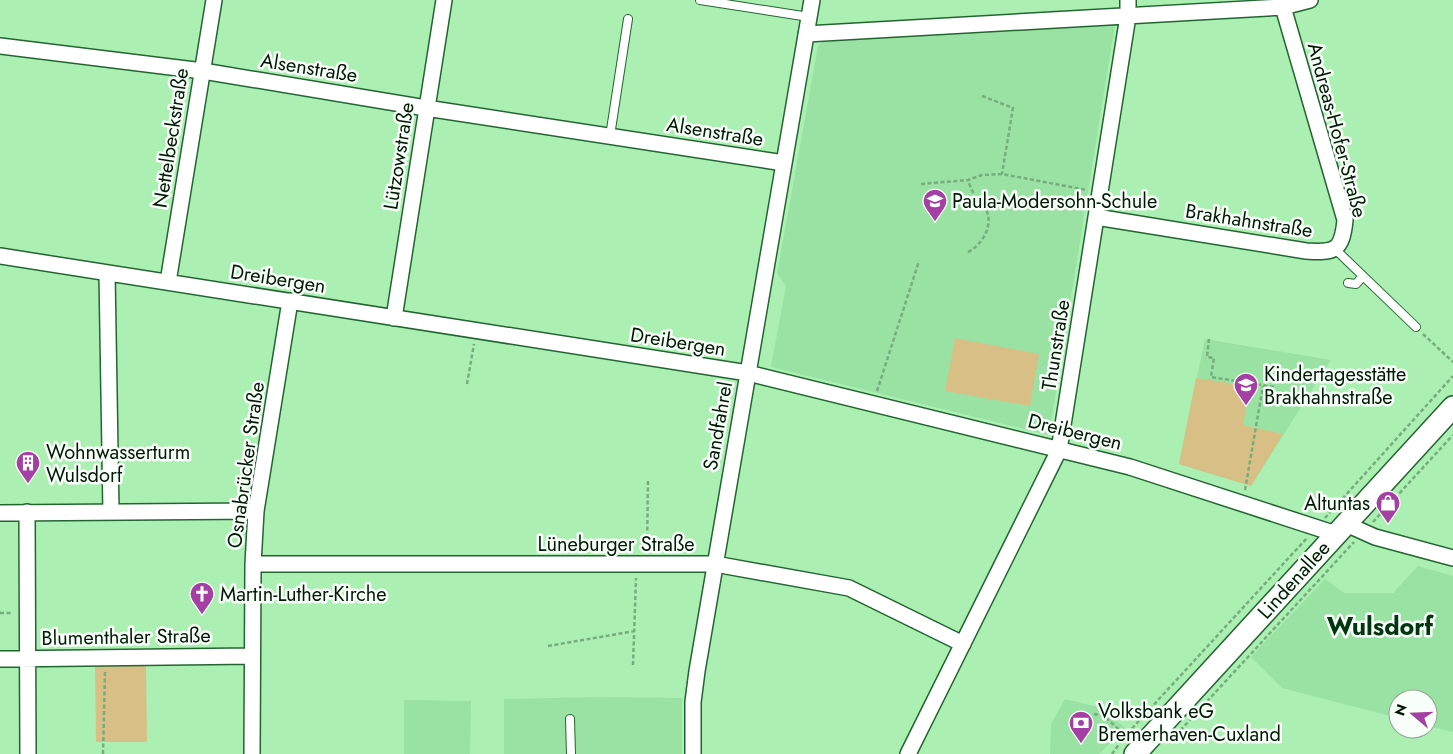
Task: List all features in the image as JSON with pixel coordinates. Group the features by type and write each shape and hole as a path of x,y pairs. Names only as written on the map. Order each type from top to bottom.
{"street":[{"name":"Nettelbeckstraße","path":"168,282 214,0"},
{"name":"Lützowstraße","path":"394,318 444,0"},
{"name":"Sandfahrel","path":"693,754 693,702 812,0"},
{"name":"Thunstraße","path":"908,754 1059,450 1128,16 1128,0"},
{"path":"806,34 1283,7 1310,0"},
{"name":"Andreas-Hofer-Straße","path":"1283,7 1344,220 1343,237 1335,249"},
{"name":"Alsenstraße","path":"0,46 202,71 426,108 784,163"},
{"name":"Brakhahnstraße","path":"1096,217 1306,252 1324,253 1335,249"},
{"name":"Dreibergen","path":"0,256 748,373 1130,467 1242,502 1453,558"},
{"path":"107,273 110,512"},
{"name":"Osnabrücker Straße","path":"252,754 253,564 256,511 290,301"},
{"name":"Lindenallee","path":"1134,746 1341,529 1453,407"},
{"path":"0,513 256,511"},
{"path":"27,512 28,754"},
{"name":"Lüneburger Straße","path":"253,564 715,564 849,588 963,644"},
{"name":"Blumenthaler Straße","path":"0,658 252,656"}],"lane":[{"path":"700,0 809,17"},
{"path":"610,136 628,19"},
{"path":"1335,249 1416,327"},
{"path":"1348,283 1356,284 1363,276"},
{"path":"570,720 571,754"}],"path":[{"path":"982,96 1013,108 1002,174"},
{"path":"921,184 968,180 982,175 1002,174 1100,192"},
{"path":"968,180 975,196 986,210 988,216 988,229 976,248 968,252"},
{"path":"872,403 919,261"},
{"path":"1416,327 1453,362"},
{"path":"467,384 477,331"},
{"path":"1209,339 1207,357 1214,358 1211,377 1274,387"},
{"path":"1175,736 1341,529 1453,376"},
{"path":"1242,502 1263,386"},
{"path":"1112,754 1134,746 1341,529 1453,435"},
{"path":"633,664 634,631 642,564 648,479"},
{"path":"548,646 634,631"},
{"path":"103,754 105,658"},
{"path":"1094,714 1104,716 1134,746"}],"shaded area":[{"name":"Paula-Modersohn-Schule","path":"1115,24 1049,435 771,367 786,286 777,274 818,46 824,40"},
{"path":"955,338 1039,354 1030,406 945,391"},
{"name":"Kindertagesstätte Brakhahnstraße","path":"1205,339 1331,360 1251,486 1179,464"},
{"path":"1196,378 1250,386 1243,425 1283,434 1251,486 1179,464"},
{"path":"1418,566 1453,576 1453,732 1438,728 1438,689 1388,689 1388,715 1282,688 1251,657 1325,579 1344,593 1393,593"},
{"path":"95,665 146,665 147,742 96,742"},
{"path":"682,698 682,754 504,754 504,699"},
{"path":"1065,699 1102,708 1125,728 1099,754 1050,754 1051,724"},
{"path":"404,700 471,701 470,754 404,754"}],"place":[{"name":"Paula-Modersohn-Schule","path":"935,222"},
{"name":"Kindertagesstätte Brakhahnstraße","path":"1246,406"},
{"name":"Wohnwasserturm Wulsdorf","path":"28,484"},
{"name":"Altuntas","path":"1388,524"},
{"name":"Martin-Luther-Kirche","path":"202,615"},
{"name":"Volksbank eG Bremerhaven-Cuxland","path":"1081,744"}],"district":[{"name":"Wulsdorf","path":"1380,626"}]}
